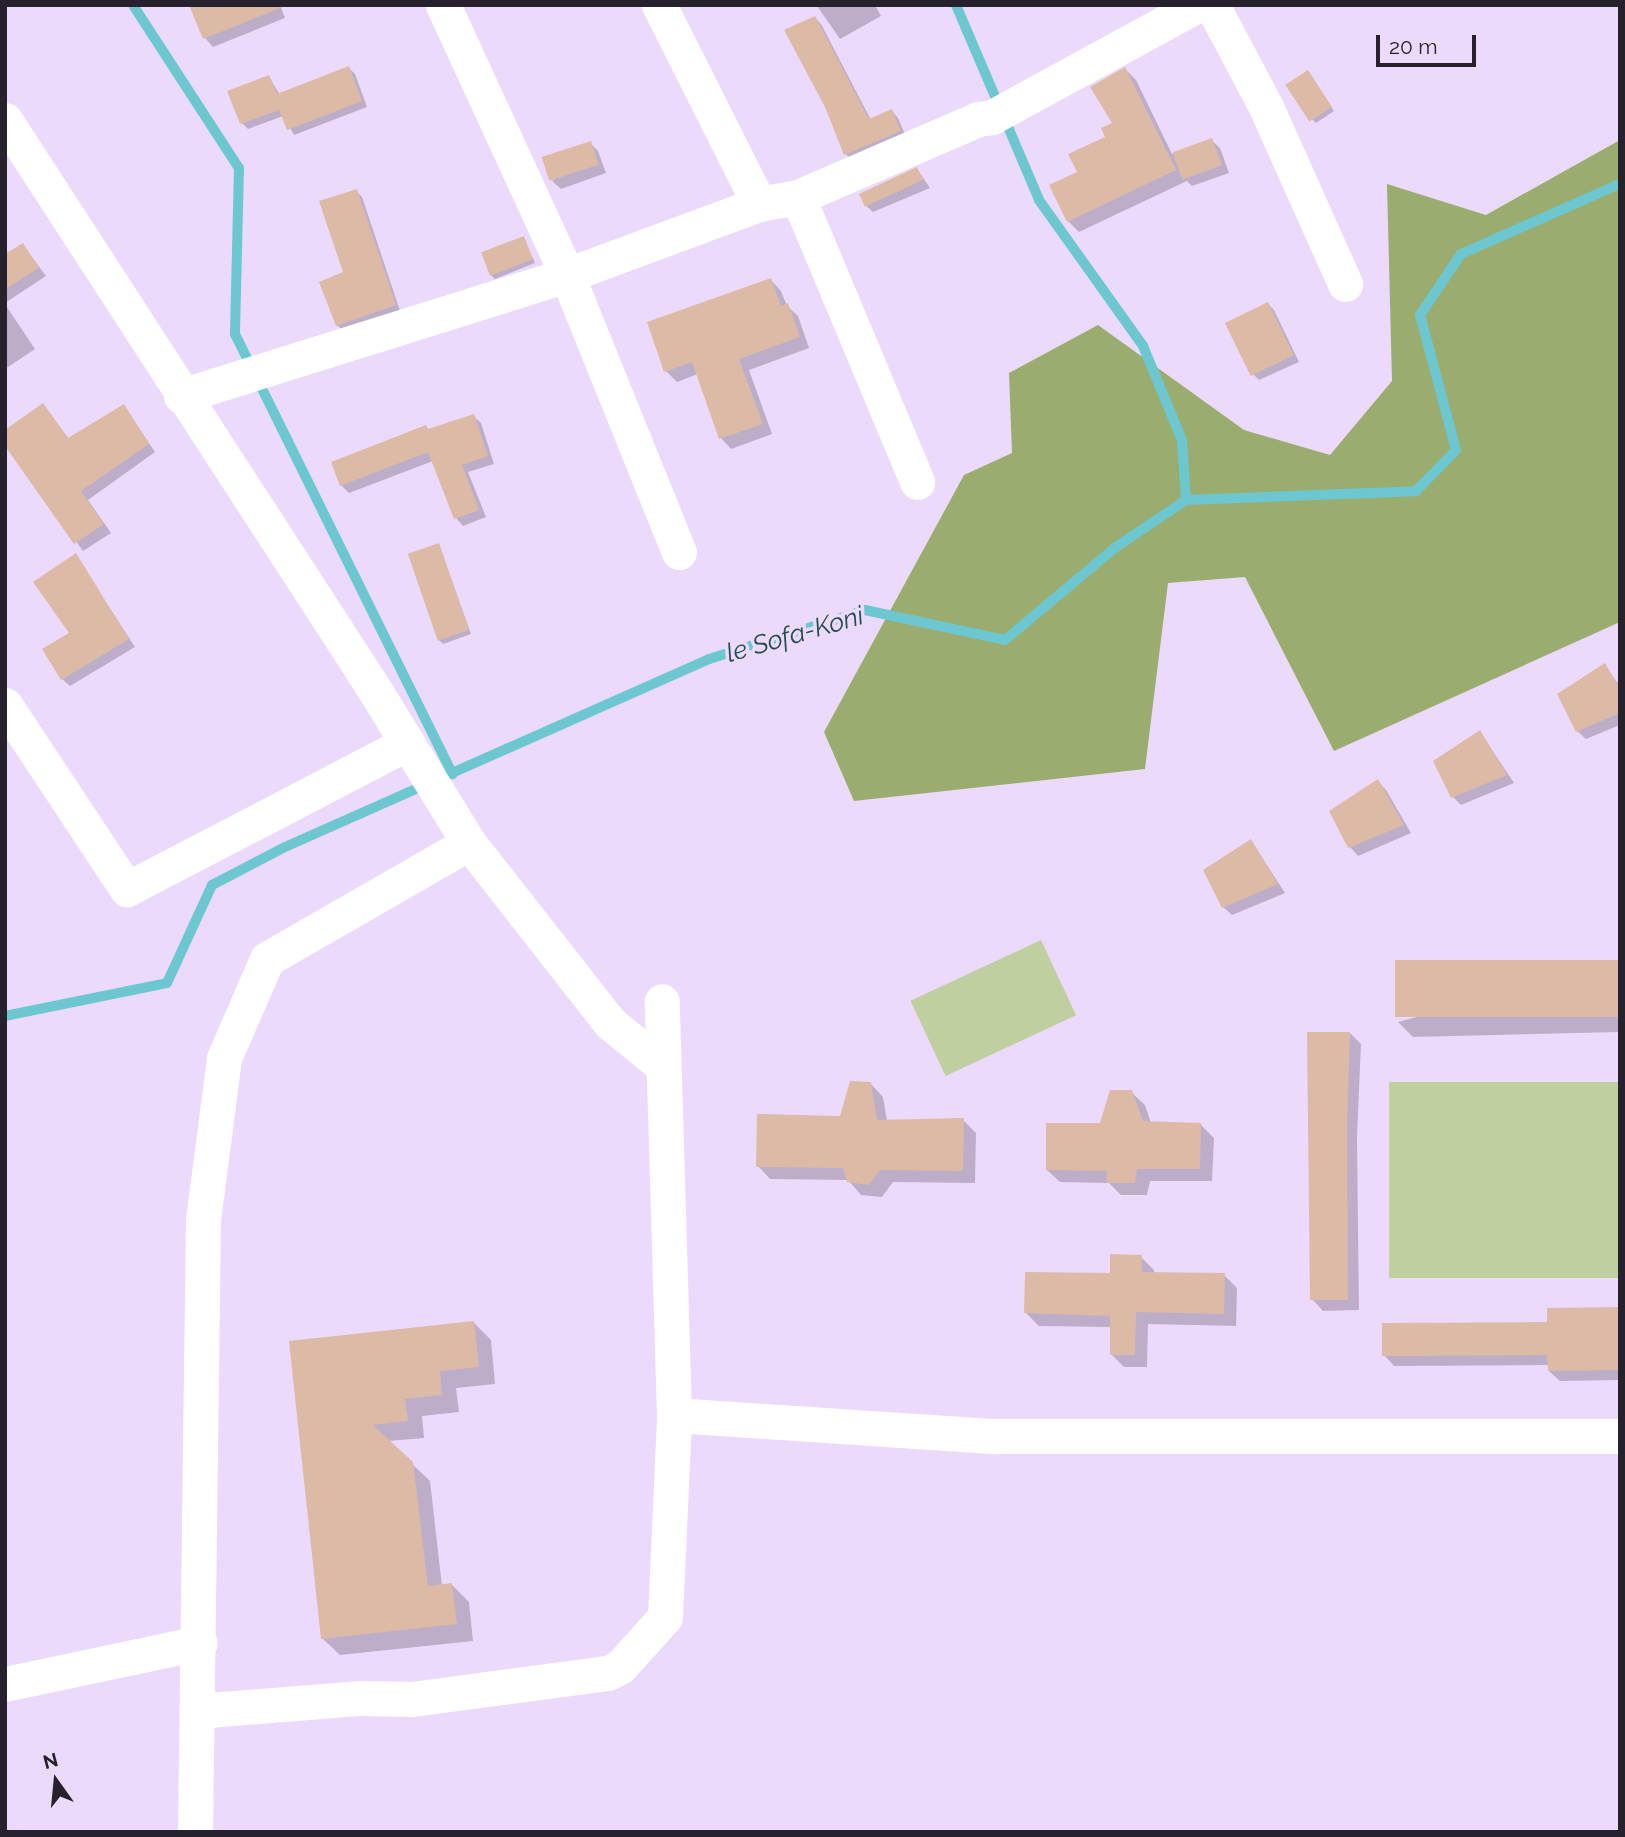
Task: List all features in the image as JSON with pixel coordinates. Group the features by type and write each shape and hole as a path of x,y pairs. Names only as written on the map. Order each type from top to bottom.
{"street":[{"path":"443,5 567,275 679,552"},
{"path":"659,5 759,204"},
{"path":"181,396 567,275 759,204 798,197 978,119 1005,111 1197,5"},
{"path":"1212,5 1266,107 1345,284"},
{"path":"5,120 469,843 610,1023 663,1066"},
{"path":"798,197 917,482"},
{"path":"5,705 127,889 407,743"},
{"path":"195,1832 200,1643 203,1220 224,1058 267,959 469,843"},
{"path":"197,1711 360,1698 412,1699 608,1673 620,1667 665,1617 674,1415 662,1001"},
{"path":"674,1415 994,1436 1620,1436"},
{"path":"5,1684 200,1643"}],"green space":[{"path":"1620,140 1620,622 1334,751 1245,577 1168,583 1145,769 854,801 824,732 964,475 1012,453 1009,373 1098,325 1244,430 1330,455 1392,381 1387,184 1486,215"},
{"path":"1041,940 1076,1015 946,1076 910,1001"},
{"path":"1389,1082 1620,1082 1620,1278 1389,1278"}],"building":[{"path":"189,5 285,5 285,6 203,39"},
{"path":"815,16 869,119 892,109 901,131 844,155 825,107 784,30"},
{"path":"349,66 362,101 287,130 279,110 240,124 227,91 269,75 277,94"},
{"path":"1125,67 1176,170 1067,222 1049,185 1077,172 1068,154 1105,137 1101,128 1112,123 1090,87"},
{"path":"1308,70 1332,107 1309,122 1285,85"},
{"path":"1212,138 1222,165 1182,180 1173,152"},
{"path":"591,141 599,165 549,181 542,157"},
{"path":"917,167 923,180 865,207 859,194"},
{"path":"357,189 396,305 336,326 319,282 343,272 319,201"},
{"path":"524,236 533,259 490,276 481,252"},
{"path":"23,243 39,268 5,289 5,254"},
{"path":"771,278 781,306 788,303 800,337 739,359 763,424 719,439 692,362 664,372 647,322"},
{"path":"1268,302 1294,355 1251,376 1225,323"},
{"path":"43,403 68,438 124,404 149,444 81,491 104,524 74,544 5,446 5,430"},
{"path":"474,414 488,456 462,465 479,510 454,519 428,452 340,486 331,462 426,425 428,429"},
{"path":"439,543 469,630 438,641 408,554"},
{"path":"76,553 129,639 61,680 42,649 69,633 33,582"},
{"path":"1605,663 1620,689 1620,713 1576,732 1557,694"},
{"path":"1480,730 1507,775 1451,798 1433,761"},
{"path":"1378,779 1404,825 1348,848 1329,811"},
{"path":"1251,839 1278,884 1222,908 1203,870"},
{"path":"1395,960 1620,960 1620,1017 1395,1017"},
{"path":"1307,1032 1350,1032 1347,1125 1348,1300 1310,1300"},
{"path":"850,1081 871,1082 877,1120 964,1118 963,1171 880,1170 869,1185 847,1182 843,1168 756,1167 757,1114 840,1116"},
{"path":"1110,1090 1132,1090 1143,1121 1201,1123 1200,1169 1137,1169 1135,1183 1106,1183 1107,1171 1046,1170 1046,1123 1100,1123"},
{"path":"1110,1254 1142,1255 1142,1272 1225,1273 1224,1314 1136,1312 1135,1355 1110,1355 1110,1316 1024,1313 1025,1272 1110,1273"},
{"path":"1620,1307 1620,1370 1548,1371 1547,1355 1382,1356 1382,1323 1547,1322 1547,1308"},
{"path":"474,1321 479,1367 440,1371 442,1395 405,1399 408,1421 373,1425 413,1462 428,1586 452,1583 457,1624 321,1639 289,1341"}],"waterway":[{"path":"133,5 239,168 235,334 452,774"},
{"path":"956,5 1039,200 1143,346 1182,440 1186,500"},
{"name":"le Sofa-Koni","path":"5,1016 167,983 212,885 285,847 709,659 865,610 1005,640 1116,547 1186,500 1416,491 1456,450 1420,315 1461,254 1620,184"}]}
